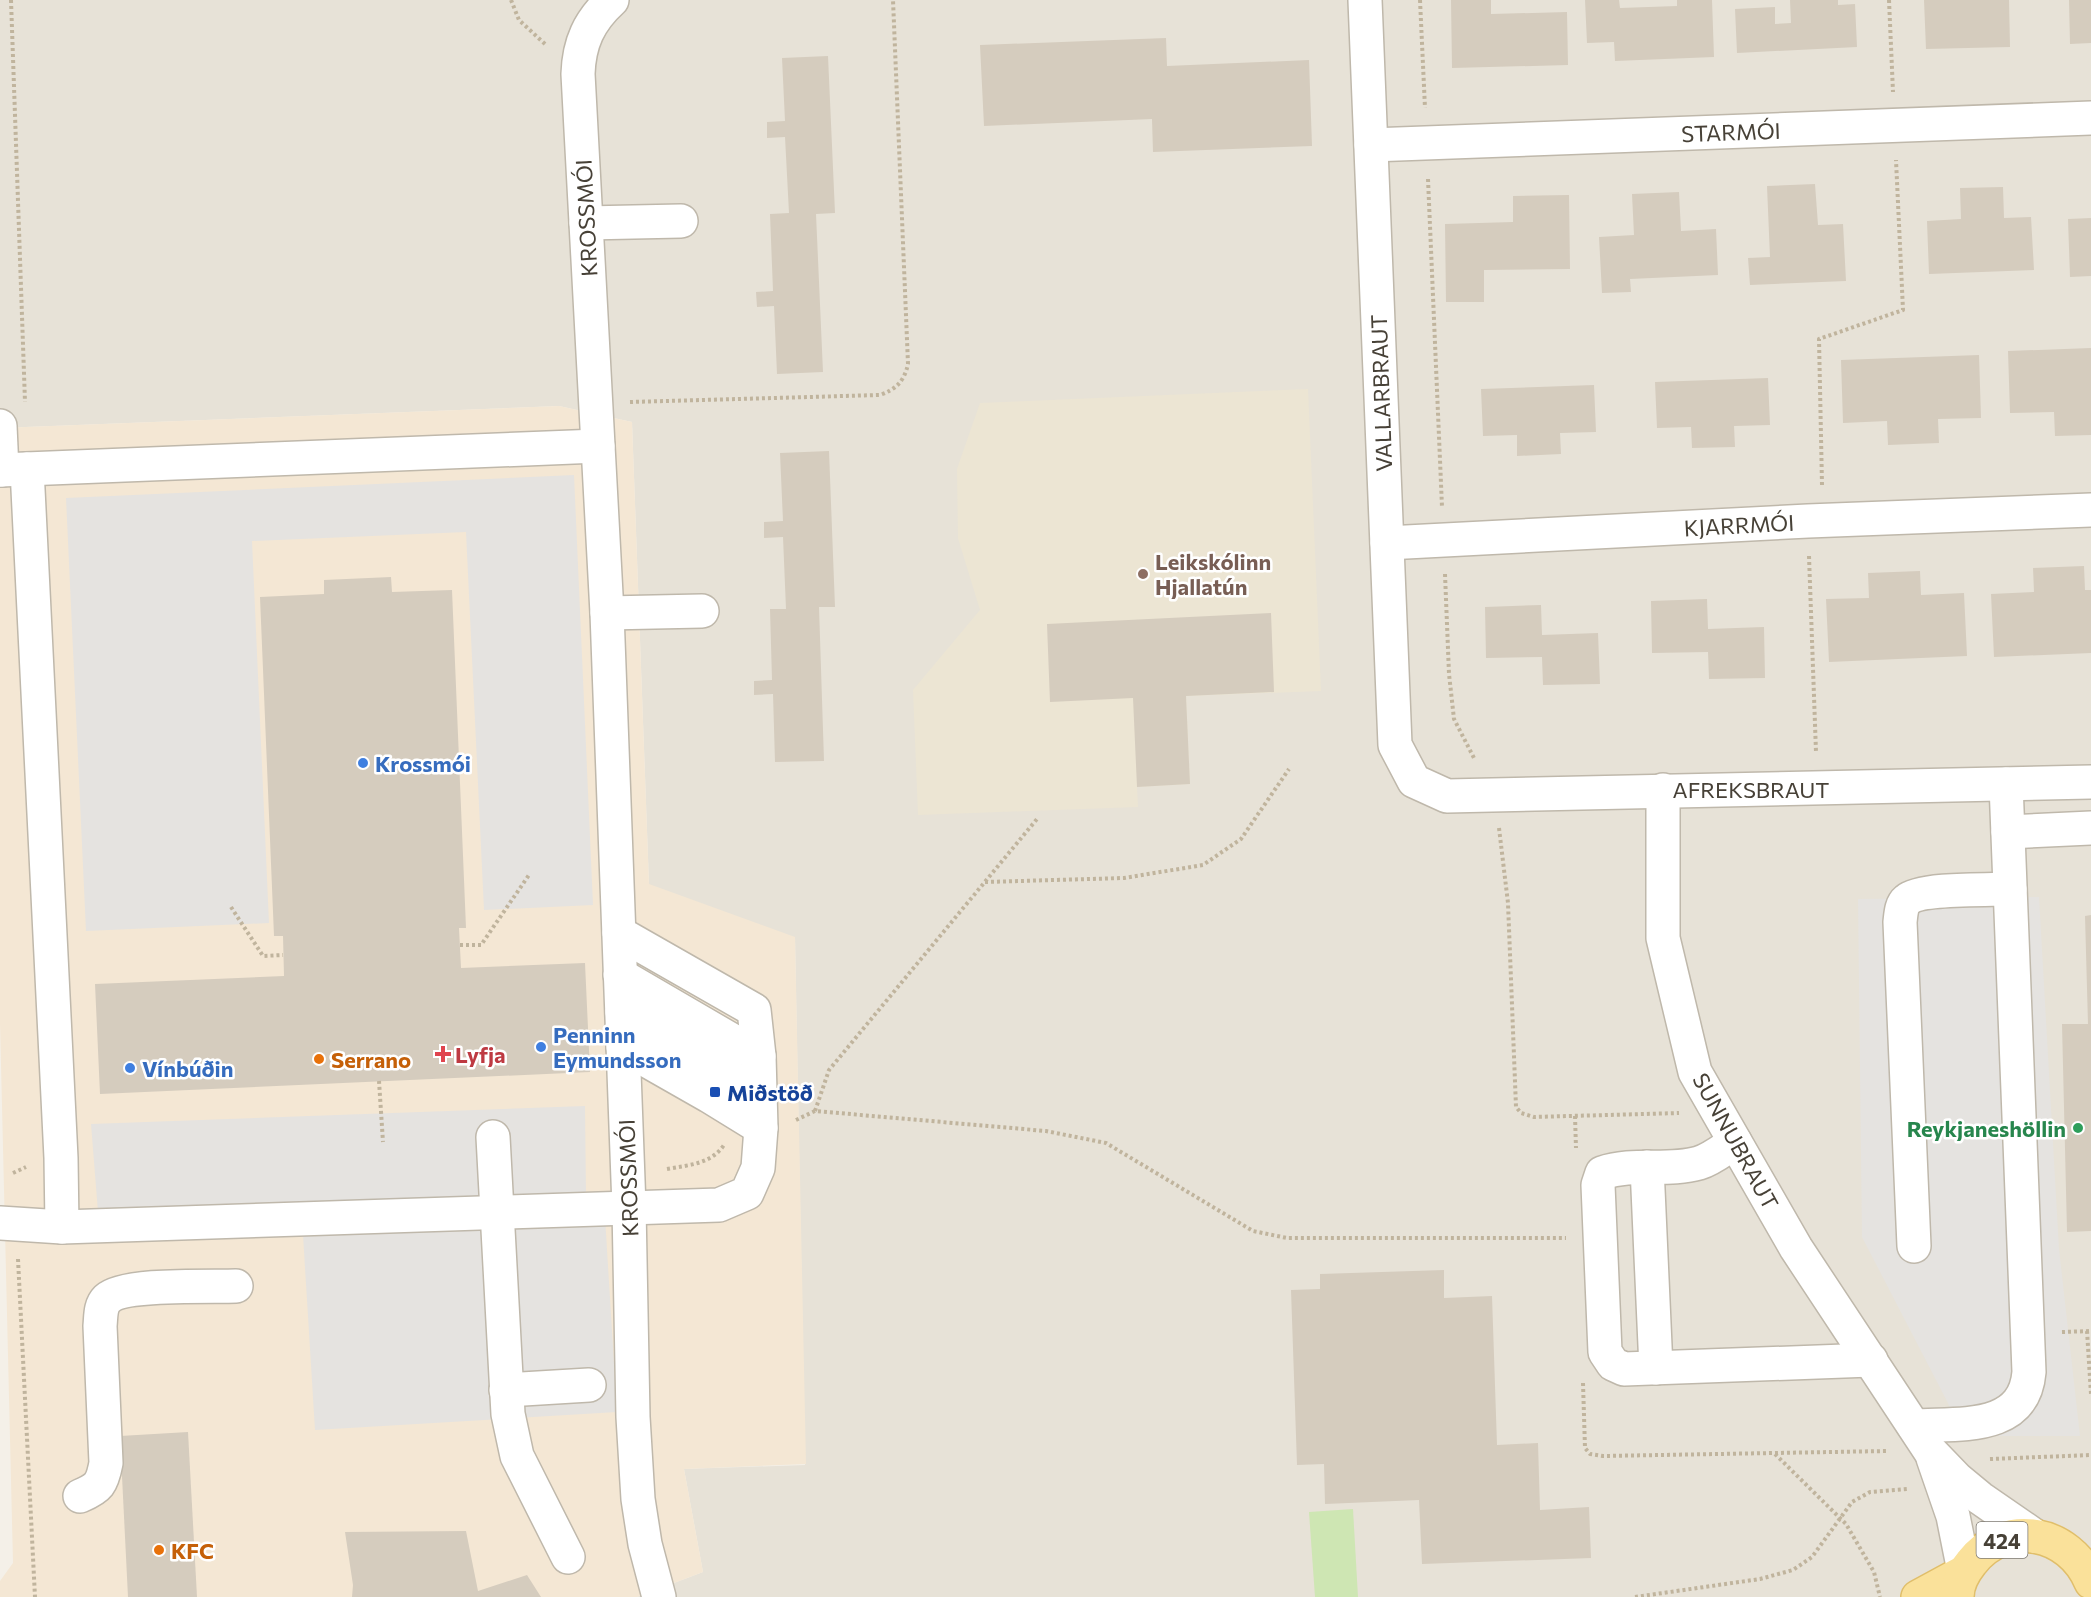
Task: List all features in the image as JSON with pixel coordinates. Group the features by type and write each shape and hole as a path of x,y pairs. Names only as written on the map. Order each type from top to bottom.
{"main road":[{"name":"424","path":"1918,1597 1962,1580 1977,1555 1994,1543 2014,1536 2035,1536 2056,1542 2085,1565"}],"street":[{"name":"KROSSMÓI","path":"612,0 601,10 586,32 579,57 578,74 607,613 628,1166 633,1418 645,1544 660,1593"},
{"name":"VALLARBRAUT","path":"1365,0 1395,745 1414,781"},
{"name":"STARMÓI","path":"1371,145 2091,118"},
{"path":"586,224 681,221"},
{"path":"13,418 10,470 61,1158 62,1227"},
{"path":"10,470 598,446"},
{"name":"KJARRMÓI","path":"1387,543 2091,510"},
{"path":"607,613 702,611"},
{"name":"AFREKSBRAUT","path":"1414,781 1447,796 2091,782"},
{"path":"1922,1439 2006,1415 2019,1402 2028,1385 2029,1362 2006,784"},
{"name":"SUNNUBRAUT","path":"1663,790 1663,938 1695,1072 1796,1248 1950,1482 1962,1580"},
{"path":"2008,832 2091,828"},
{"path":"1914,1246 1900,922 1902,906 1908,898 1923,893 2010,889"},
{"path":"0,1223 62,1227 718,1204 747,1192 758,1168 761,1128 759,1056 754,1010 619,933"},
{"path":"620,975 759,1056"},
{"path":"622,1012 760,1095"},
{"path":"623,1047 761,1128"},
{"path":"493,1137 508,1414 517,1456 568,1557"},
{"path":"1735,1142 1703,1162 1689,1165 1615,1169 1602,1173 1598,1185 1605,1352 1612,1364 1624,1369 1871,1360"},
{"path":"1647,1167 1656,1368"},
{"path":"80,1496 95,1490 103,1479 106,1463 100,1326 101,1311 107,1300 118,1292 139,1289 236,1286"},
{"path":"506,1390 589,1385"},
{"name":"SUNNUBRAUT","path":"1950,1482 1980,1498 2035,1536"}],"path":[{"path":"11,0 13,418"},
{"path":"511,0 519,20 578,74"},
{"path":"596,404 880,396 901,383 908,364 893,0"},
{"path":"1420,0 1449,674 1454,719 1492,795 1502,845 1508,903 1516,1107 1521,1113 1534,1117 1719,1112"},
{"path":"1817,789 1808,522 1823,483 1819,339 1903,310 1889,0"},
{"path":"985,882 1124,878 1203,865 1241,839 1289,769"},
{"path":"815,1111 829,1070 1037,819"},
{"path":"460,945 481,945 529,875"},
{"path":"231,907 263,956 283,955"},
{"path":"379,1082 383,1142"},
{"path":"761,1128 791,1123 815,1111 1046,1131 1106,1143 1253,1231 1287,1238 1566,1238 1574,1241"},
{"path":"628,1166 661,1170 699,1164 717,1155 727,1137"},
{"path":"18,1257 35,1597"},
{"path":"2087,1331 2091,1394"},
{"path":"1583,1378 1586,1448 1590,1454 1603,1456 1775,1453 1922,1439"},
{"path":"1775,1453 1846,1524 1874,1572 1880,1597"},
{"path":"1635,1597 1761,1579 1793,1570 1812,1557 1852,1502 1870,1492 1922,1489 1950,1482 1979,1460 2091,1455"}],"shaded area":[{"path":"0,0 2091,0 2091,1597 637,1597 703,1572 684,1469 805,1465 795,938 649,885 632,422 559,406 0,428"},
{"name":"Leikskólinn Hjallatún","path":"1308,389 1321,691 1186,696 1190,784 1137,787 1138,807 918,815 913,690 980,610 958,538 957,469 980,403"},
{"path":"559,406 632,422 649,884 795,937 806,1464 684,1469 703,1572 637,1597 0,1597 0,1581 13,1563 0,1023 0,428"},
{"path":"574,475 593,905 484,910 466,532 252,541 269,923 86,931 66,498"},
{"path":"2039,897 2059,1249 2080,1436 1965,1436 1862,1237 1858,899"},
{"path":"585,1106 586,1195 98,1212 91,1124"},
{"path":"605,1217 617,1412 315,1430 303,1235"}],"green space":[{"path":"1353,1509 1358,1597 1315,1597 1309,1512"}],"building":[{"path":"1451,0 1491,0 1491,14 1567,12 1568,65 1452,68"},
{"path":"1585,0 1619,0 1620,8 1677,6 1677,0 1712,0 1714,57 1615,61 1614,42 1587,43"},
{"path":"1790,0 1838,0 1838,5 1855,4 1857,47 1737,53 1735,9 1775,7 1775,24 1791,23"},
{"path":"1924,0 2009,0 2010,47 1926,49"},
{"path":"2069,0 2091,0 2091,43 2070,44"},
{"path":"1166,38 1167,66 1309,60 1312,146 1153,152 1152,119 984,126 980,45"},
{"path":"828,56 835,213 816,214 823,372 777,374 774,306 757,307 756,292 773,291 770,214 789,213 785,137 767,138 767,122 785,121 782,58"},
{"path":"1815,184 1818,225 1843,224 1846,281 1750,285 1748,258 1770,257 1767,186"},
{"path":"2003,187 2004,218 2031,217 2034,270 1929,274 1927,221 1961,219 1960,188"},
{"path":"1679,192 1681,231 1716,229 1718,275 1630,279 1631,292 1602,293 1599,237 1634,235 1632,194"},
{"path":"1569,195 1570,269 1484,270 1484,302 1446,302 1445,224 1513,222 1513,196"},
{"path":"2091,218 2091,276 2070,277 2068,219"},
{"path":"2091,348 2091,435 2055,436 2054,412 2010,413 2008,351"},
{"path":"1979,355 1981,418 1938,419 1939,443 1888,445 1887,421 1843,423 1841,360"},
{"path":"1768,378 1770,425 1734,426 1735,447 1692,448 1691,427 1657,428 1655,382"},
{"path":"1594,385 1596,432 1560,433 1561,454 1517,456 1517,435 1483,436 1481,389"},
{"path":"829,451 835,607 819,607 824,761 775,762 773,694 754,695 754,681 772,680 770,609 786,609 783,537 764,538 764,522 783,521 780,453"},
{"path":"2084,566 2085,590 2091,590 2091,653 1994,657 1991,594 2034,592 2033,568"},
{"path":"1920,571 1921,595 1964,593 1967,656 1829,662 1826,599 1869,598 1868,573"},
{"path":"391,577 392,592 452,590 466,928 459,928 461,968 585,963 590,1072 100,1094 95,984 284,976 283,936 274,936 260,597 324,594 324,580"},
{"path":"1707,599 1708,629 1764,627 1765,678 1709,679 1708,652 1652,653 1651,601"},
{"path":"1541,605 1542,635 1598,633 1600,684 1543,685 1542,657 1486,658 1485,607"},
{"path":"1271,613 1274,692 1186,696 1190,784 1137,787 1133,698 1050,702 1047,624"},
{"name":"Reykjaneshöllin","path":"2091,915 2091,1231 2067,1232 2062,1024 2088,1024 2085,916"},
{"path":"1444,1270 1444,1298 1492,1296 1497,1445 1538,1443 1540,1510 1589,1507 1591,1558 1422,1564 1419,1500 1325,1504 1324,1464 1297,1465 1291,1290 1320,1289 1320,1274"},
{"path":"188,1432 197,1597 128,1597 120,1436"},
{"path":"466,1531 478,1591 527,1575 541,1597 352,1597 353,1585 345,1532"}],"place":[{"name":"Leikskólinn Hjallatún","path":"1143,574"},
{"name":"Krossmói","path":"363,763"},
{"name":"Penninn Eymundsson","path":"541,1047"},
{"name":"Lyfja","path":"443,1054"},
{"name":"Serrano","path":"319,1059"},
{"name":"Vínbúðin","path":"130,1068"},
{"name":"Miðstöð","path":"715,1092"},
{"name":"Reykjaneshöllin","path":"2078,1128"},
{"name":"KFC","path":"159,1550"}]}
